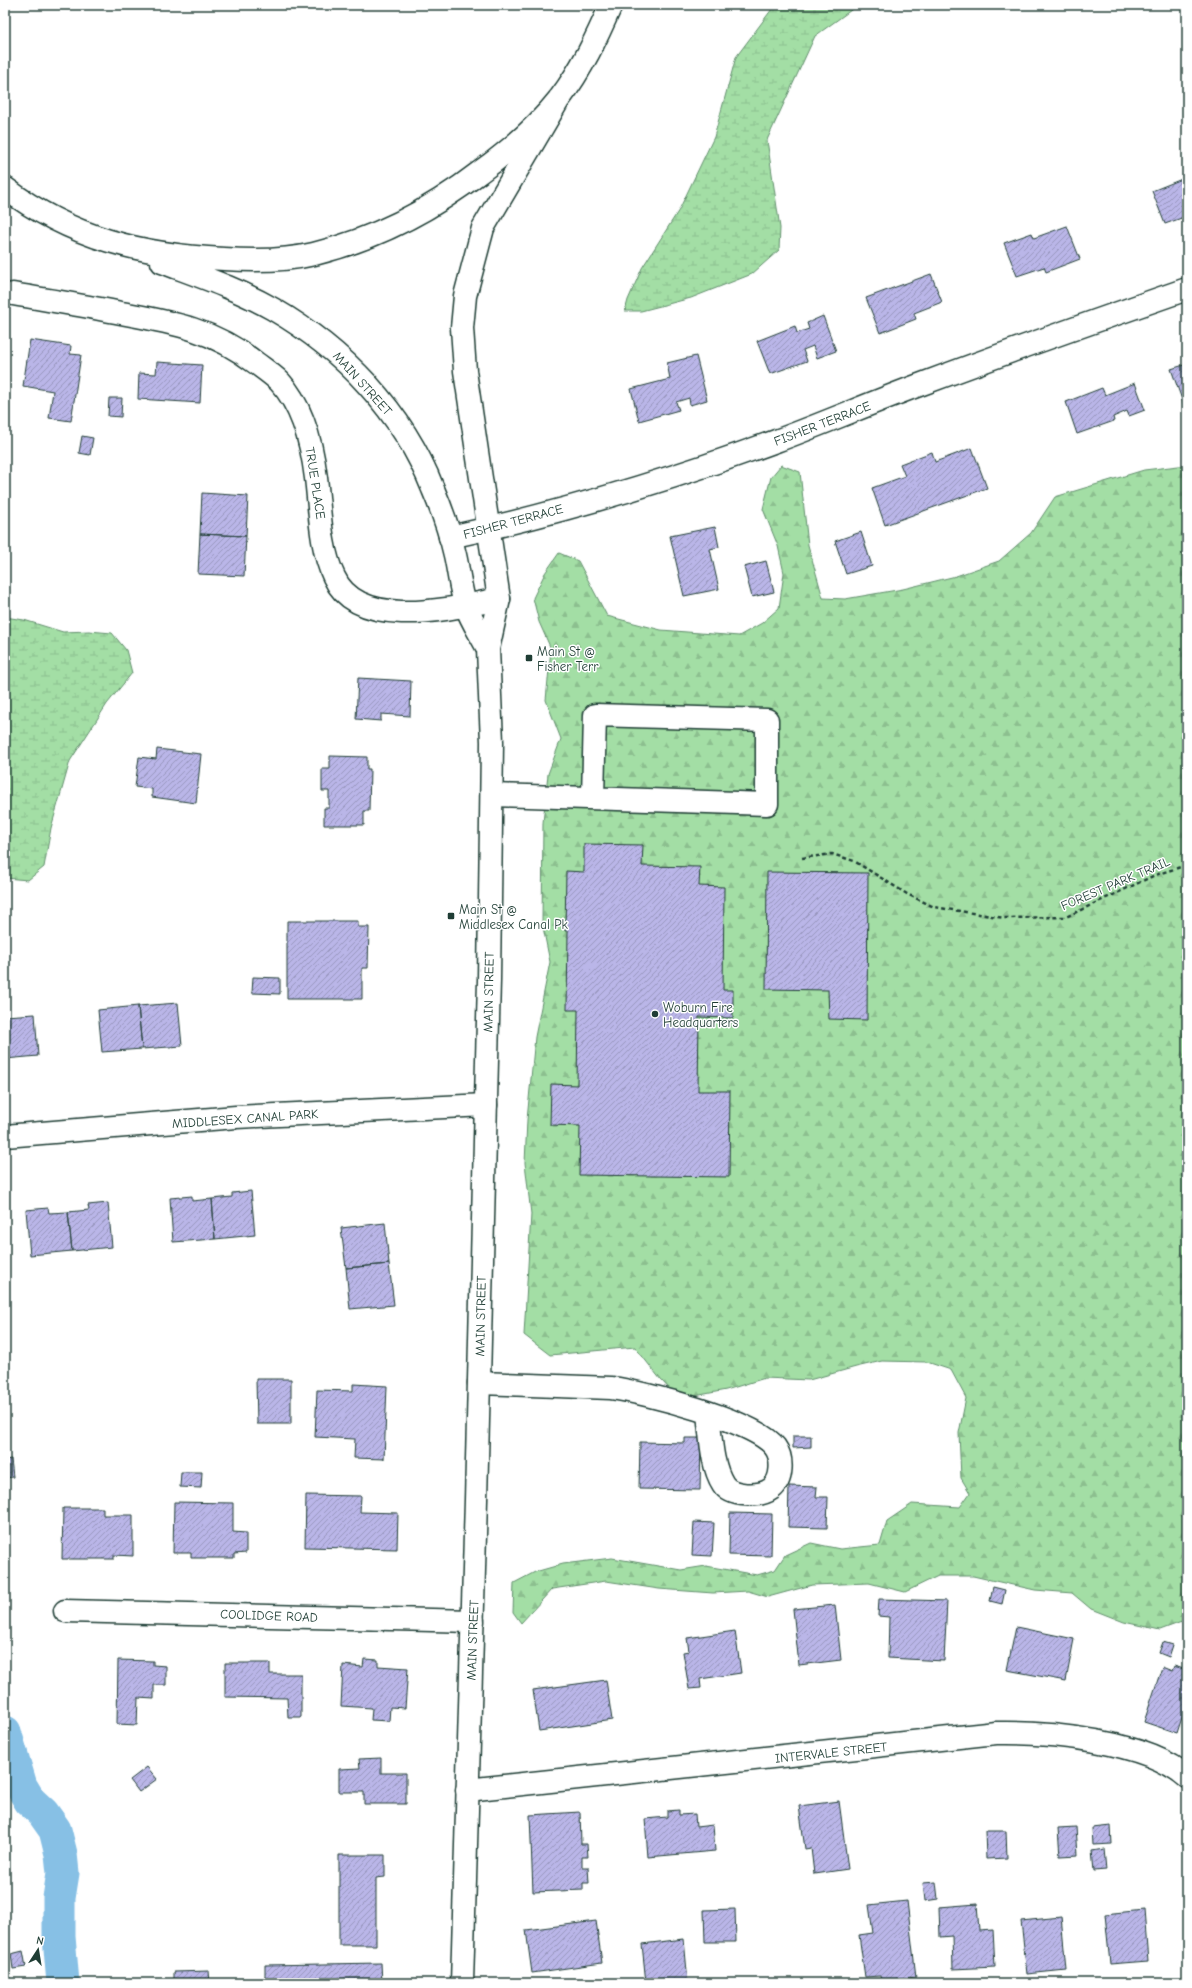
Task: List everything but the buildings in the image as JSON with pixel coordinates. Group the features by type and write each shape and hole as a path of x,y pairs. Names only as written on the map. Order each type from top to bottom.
{"main road":[{"path":"5,188 43,213 72,228 105,241 168,255 236,260 293,258 344,246 376,234 444,198 495,161 522,138 559,99 589,52 611,5"},
{"name":"MAIN STREET","path":"462,1983 486,1105 492,795 492,742 488,649 499,599 462,342 465,296 483,228 559,99"},
{"name":"MAIN STREET","path":"105,241 249,297 299,326 333,350 367,384 404,431 433,489 455,554 466,606 488,649"},
{"name":"FISHER TERRACE","path":"450,537 488,529 632,489 777,441 936,379 1187,288"},
{"name":"TRUE PLACE","path":"13,294 171,323 195,329 233,346 279,381 289,394 298,410 314,458 324,540 329,563 335,579 344,591 362,604 390,612 466,606 499,599"},
{"path":"492,795 768,804 767,720 595,715 593,798"},
{"name":"MIDDLESEX CANAL PARK","path":"5,1136 236,1117 486,1105"},
{"path":"479,1383 630,1390 653,1395 708,1414"},
{"name":"COOLIDGE ROAD","path":"65,1611 472,1621"},
{"name":"INTERVALE STREET","path":"467,1790 842,1751 996,1733 1073,1737 1121,1748 1158,1760 1181,1772 1187,1778"}],"path":[{"name":"FOREST PARK TRAIL","path":"802,858 832,854 854,861 906,894 934,907 1004,918 1066,917 1156,875 1187,865"}],"green space":[{"path":"775,5 858,5 815,36 767,140 780,228 779,250 752,274 691,298 641,311 625,311 628,300 642,268 679,210 714,137 736,57"},
{"path":"781,465 800,472 808,545 823,598 845,599 903,589 956,576 999,561 1031,533 1055,497 1144,470 1187,465 1187,1620 1160,1630 1124,1622 1091,1609 1072,1593 1035,1590 973,1576 938,1576 905,1592 869,1583 812,1585 768,1597 748,1591 713,1593 659,1589 606,1581 552,1589 521,1623 513,1612 514,1583 535,1572 563,1564 612,1558 681,1570 706,1566 757,1575 775,1570 785,1555 811,1543 840,1549 880,1545 887,1521 912,1504 960,1507 970,1493 961,1478 959,1433 966,1398 951,1370 927,1362 882,1361 809,1380 765,1378 726,1390 679,1399 661,1380 635,1347 550,1355 524,1335 531,1214 525,1163 527,1120 535,1037 550,962 542,922 543,823 548,774 561,739 546,700 551,649 539,622 533,598 545,573 559,553 578,561 607,616 661,630 739,636 762,623 779,608 784,573 778,546 763,509 771,477"},
{"path":"5,617 24,620 63,632 89,631 112,633 126,650 132,673 107,704 70,761 51,828 44,867 28,880 5,878"}],"waterway":[{"path":"5,1732 21,1786 30,1801 43,1813 55,1830 61,1854 63,1873 59,1898 59,1937 63,1983"}],"place":[{"name":"Main St @ Fisher Terr","path":"529,658"},
{"name":"Main St @ Middlesex Canal Pk","path":"451,916"},
{"name":"Woburn Fire Headquarters","path":"655,1014"}]}
